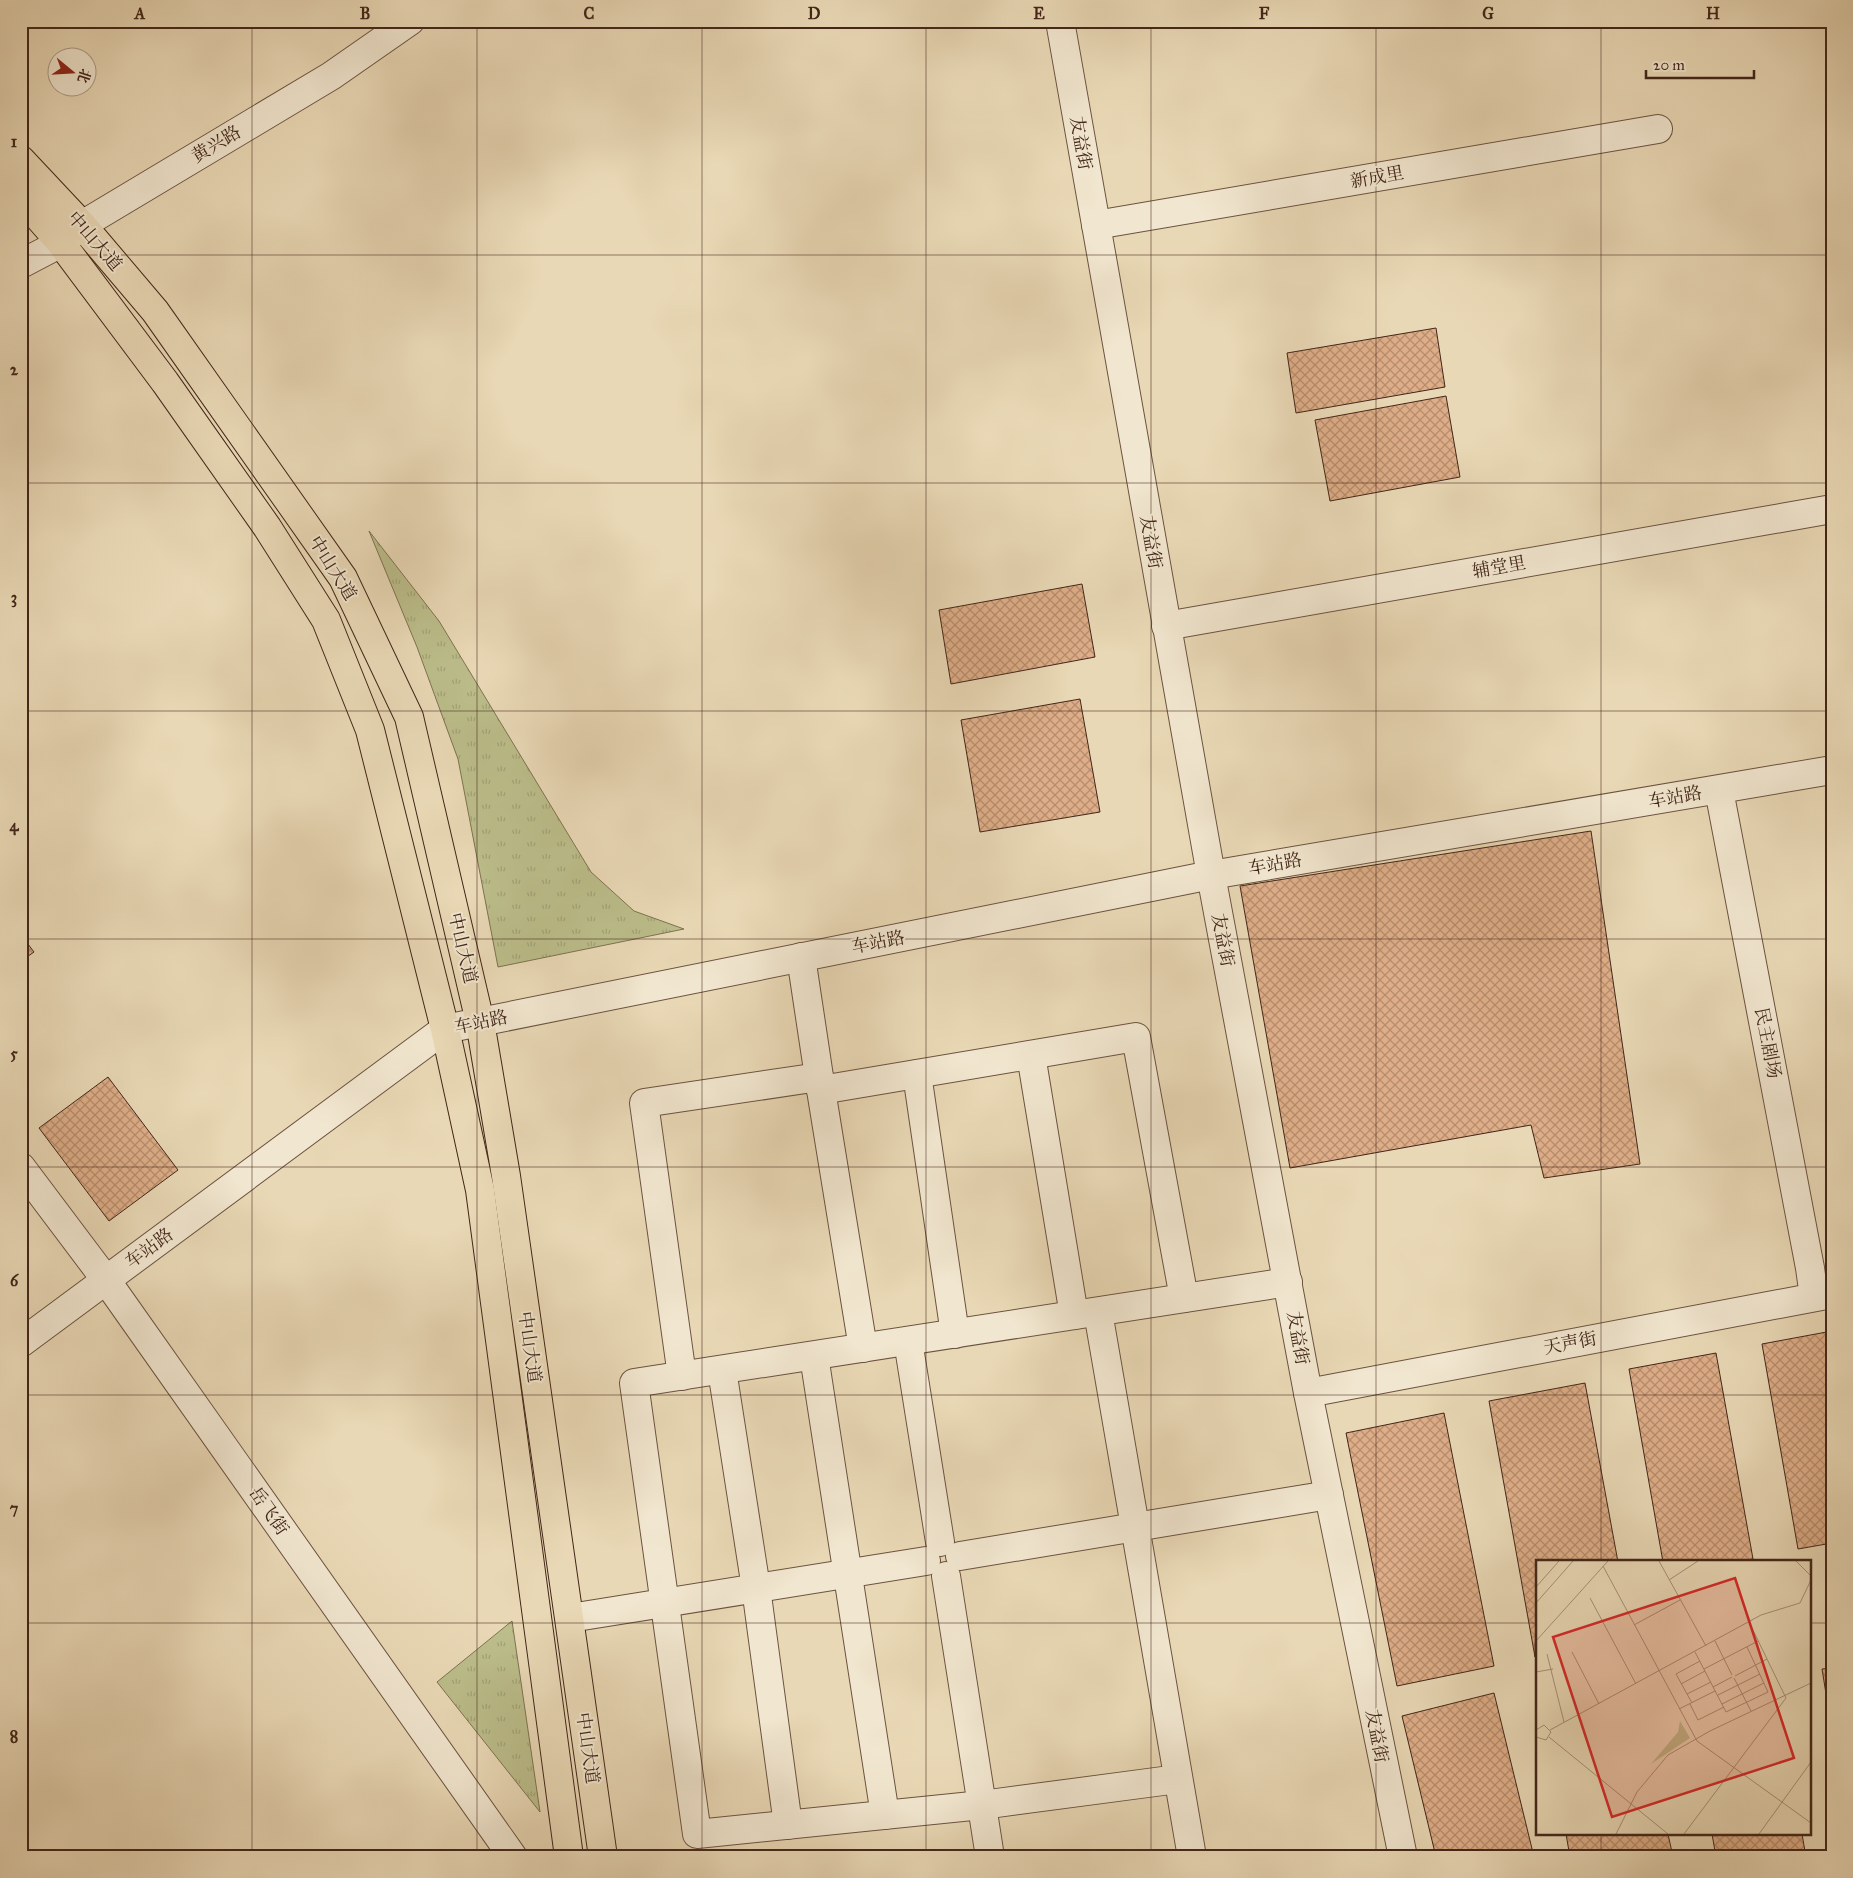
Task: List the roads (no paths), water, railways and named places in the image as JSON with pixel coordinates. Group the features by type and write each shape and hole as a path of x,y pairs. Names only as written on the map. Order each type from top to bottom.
{"main road":[{"name":"中山大道","path":"21,160 82,224 155,311 343,578 409,717 480,1022 506,1176 604,1857"},
{"name":"中山大道","path":"21,197 61,243 165,382 267,527 326,620 370,730 445,1029 480,1190 569,1857"}],"street":[{"name":"黄兴路","path":"21,264 61,243 82,224 331,76 410,21"},
{"name":"友益街","path":"1060,21 1211,875 1308,1393 1403,1857"},
{"name":"新成里","path":"1096,226 1658,129"},
{"name":"辅堂里","path":"1166,626 1832,508"},
{"name":"车站路","path":"21,1344 445,1029 1211,875 1832,770"},
{"name":"民主剧场","path":"1720,790 1808,1258 1823,1295"},
{"path":"801,957 864,1348"},
{"path":"682,1376 644,1103 917,1074 1136,1037 1184,1298"},
{"path":"1031,1055 1086,1313 1135,1527 1192,1857"},
{"path":"917,1074 955,1334"},
{"name":"岳飞街","path":"21,1167 106,1280 514,1857"},
{"path":"1178,1779 982,1805 698,1834 634,1383 1288,1282"},
{"name":"天声街","path":"1308,1393 1823,1295"},
{"path":"908,1341 990,1857"},
{"path":"814,1356 846,1574 885,1815"},
{"path":"722,1370 756,1588 788,1824"},
{"path":"570,1618 943,1559 1328,1494"}]}
